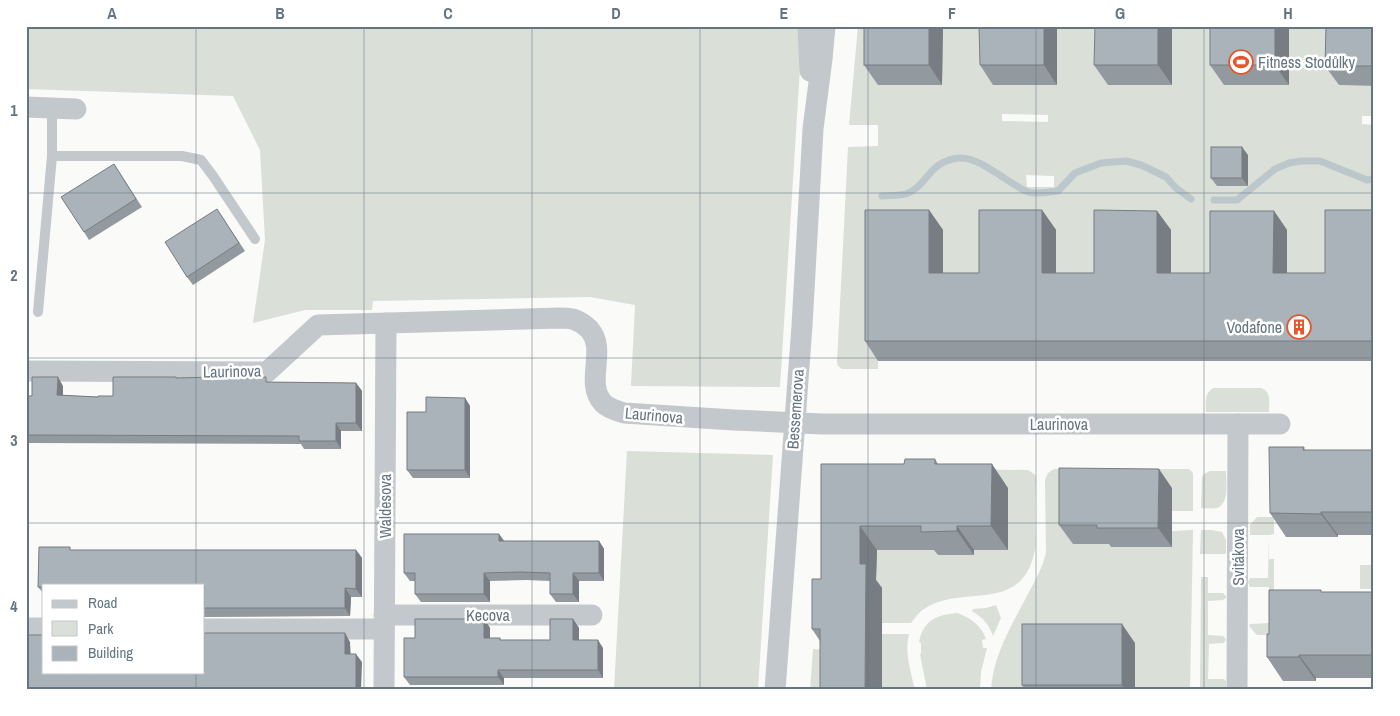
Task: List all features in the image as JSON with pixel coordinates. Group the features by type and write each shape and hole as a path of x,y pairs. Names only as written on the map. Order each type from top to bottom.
{"street":[{"name":"Bessemerova","path":"808,26 813,129"},
{"name":"Bessemerova","path":"775,690 802,326 813,129 825,26"},
{"path":"26,107 76,109"},
{"name":"Laurinova","path":"26,371 267,372 318,325 558,318 573,319 585,325 593,334 597,346 595,385 597,393 604,403 613,410 635,415 794,423 1280,424"},
{"name":"Waldesova","path":"384,690 386,323"},
{"name":"Svitákova","path":"1237,690 1238,424"},
{"name":"Kecova","path":"205,629 592,615"},
{"path":"26,628 42,628"}],"lane":[{"path":"38,312 52,156 52,108"},
{"path":"52,156 182,156 201,160 214,176 255,239"}],"green space":[{"path":"26,26 799,26 801,52 780,387 631,386 635,305 590,297 373,301 372,310 305,310 253,323 265,240 260,150 233,96 26,89"},
{"path":"858,26 878,26 878,85 942,85 943,26 993,26 1057,85 1057,26 1108,26 1172,84 1172,26 1224,26 1224,85 1288,85 1289,26 1339,26 1339,85 1374,86 1374,116 1362,116 1362,124 1374,125 1374,230 1338,293 1287,293 1287,230 1224,292 943,292 878,230 878,369 842,369 837,363 848,147 878,146 878,125 849,125","holes":["1002,114 1048,115 1048,122 1002,121","1026,175 1054,176 1054,187 1027,187"]},
{"path":"1214,388 1261,388 1268,395 1269,412 1206,412 1207,395"},
{"path":"627,451 773,455 758,690 614,690"},
{"path":"944,469 1028,470 1034,474 1036,477 1035,549 1028,570 1018,583 1005,591 939,602 922,610 911,623 882,623 876,588 874,550 937,550 938,555 973,555 974,550 1008,550"},
{"path":"1054,469 1189,469 1193,473 1193,511 1172,511 1073,544 1111,544 1111,547 1171,547 1172,531 1193,530 1190,690 991,690 1000,651 1045,557 1045,480 1048,473"},
{"path":"1210,471 1226,471 1226,497 1224,502 1217,508 1201,508 1202,477"},
{"path":"1257,517 1274,517 1274,534 1250,535 1250,525"},
{"path":"1201,530 1222,532 1226,540 1226,554 1200,554"},
{"path":"1269,535 1269,559 1274,559 1274,635 1257,635 1249,626 1250,624 1269,623 1269,587 1250,587 1248,582 1250,578 1268,578"},
{"path":"1360,565 1374,565 1374,589 1360,589"},
{"path":"1201,577 1208,577 1208,593 1223,593 1226,596 1223,600 1208,601 1208,635 1223,636 1226,639 1224,643 1209,644 1208,679 1224,679 1226,681 1226,690 1200,690"},
{"path":"996,605 1001,618 993,636 985,622 972,611 973,609"},
{"path":"957,613 975,623 986,639 982,640 983,648 987,648 981,672 980,690 927,690 920,654 921,643 919,642 921,635 924,628 932,620 943,615"},
{"path":"882,634 909,634 907,648 915,690 882,690"},
{"path":"813,649 828,650 837,690 810,690"}],"building":[{"path":"864,26 929,26 929,65 864,65"},
{"path":"979,26 1044,26 1044,65 980,65"},
{"path":"1095,26 1158,26 1158,65 1094,65"},
{"path":"1210,26 1275,26 1275,65 1210,65"},
{"path":"1326,26 1374,26 1374,66 1325,66"},
{"path":"1211,147 1242,147 1242,178 1211,178"},
{"path":"114,164 136,199 84,232 61,197"},
{"path":"217,209 239,243 187,277 165,242"},
{"path":"865,210 929,210 929,273 979,273 979,210 1042,210 1042,273 1094,273 1094,210 1157,211 1157,273 1210,273 1210,211 1274,211 1273,273 1325,273 1325,210 1374,210 1374,341 865,341"},
{"path":"32,377 58,377 57,395 98,397 113,396 113,377 216,377 228,379 266,377 266,382 356,383 356,423 336,423 336,441 299,441 299,436 26,435 26,396 32,396"},
{"path":"426,397 465,398 465,470 407,470 407,412 426,412"},
{"path":"1269,447 1304,447 1303,450 1374,450 1374,512 1270,513"},
{"path":"905,459 935,459 935,464 992,464 991,526 957,526 957,531 921,532 921,526 860,526 860,564 866,564 865,690 820,690 820,629 812,629 812,579 821,579 821,464 904,464"},
{"path":"1059,468 1159,469 1158,528 1097,528 1097,525 1059,525"},
{"path":"404,534 499,534 499,541 599,541 599,573 573,573 573,594 550,594 550,573 520,572 484,573 484,594 415,594 415,573 404,573"},
{"path":"39,547 70,547 70,550 356,550 356,589 345,588 345,608 205,608 205,584 42,584 42,587 38,587"},
{"path":"1269,590 1374,592 1374,655 1267,657"},
{"path":"415,619 484,619 484,638 500,638 500,640 550,640 550,619 573,619 573,640 598,640 598,670 498,670 498,677 404,677 404,638 415,638"},
{"path":"1022,624 1122,624 1122,685 1022,685"},
{"path":"205,633 345,633 345,654 356,654 356,690 26,690 26,635 42,635 42,674 205,674"}],"waterway":[{"path":"882,196 906,194 919,185 941,164 959,158 976,161 1020,188 1035,193 1058,191 1075,173 1101,163 1126,161 1141,165 1166,177 1176,188 1191,199"},
{"path":"1214,200 1237,200 1275,169 1289,163 1301,161 1320,161 1367,180 1374,179"}],"place":[{"name":"Fitness Stodůlky","path":"1241,62"},
{"name":"Vodafone","path":"1299,327"}]}
